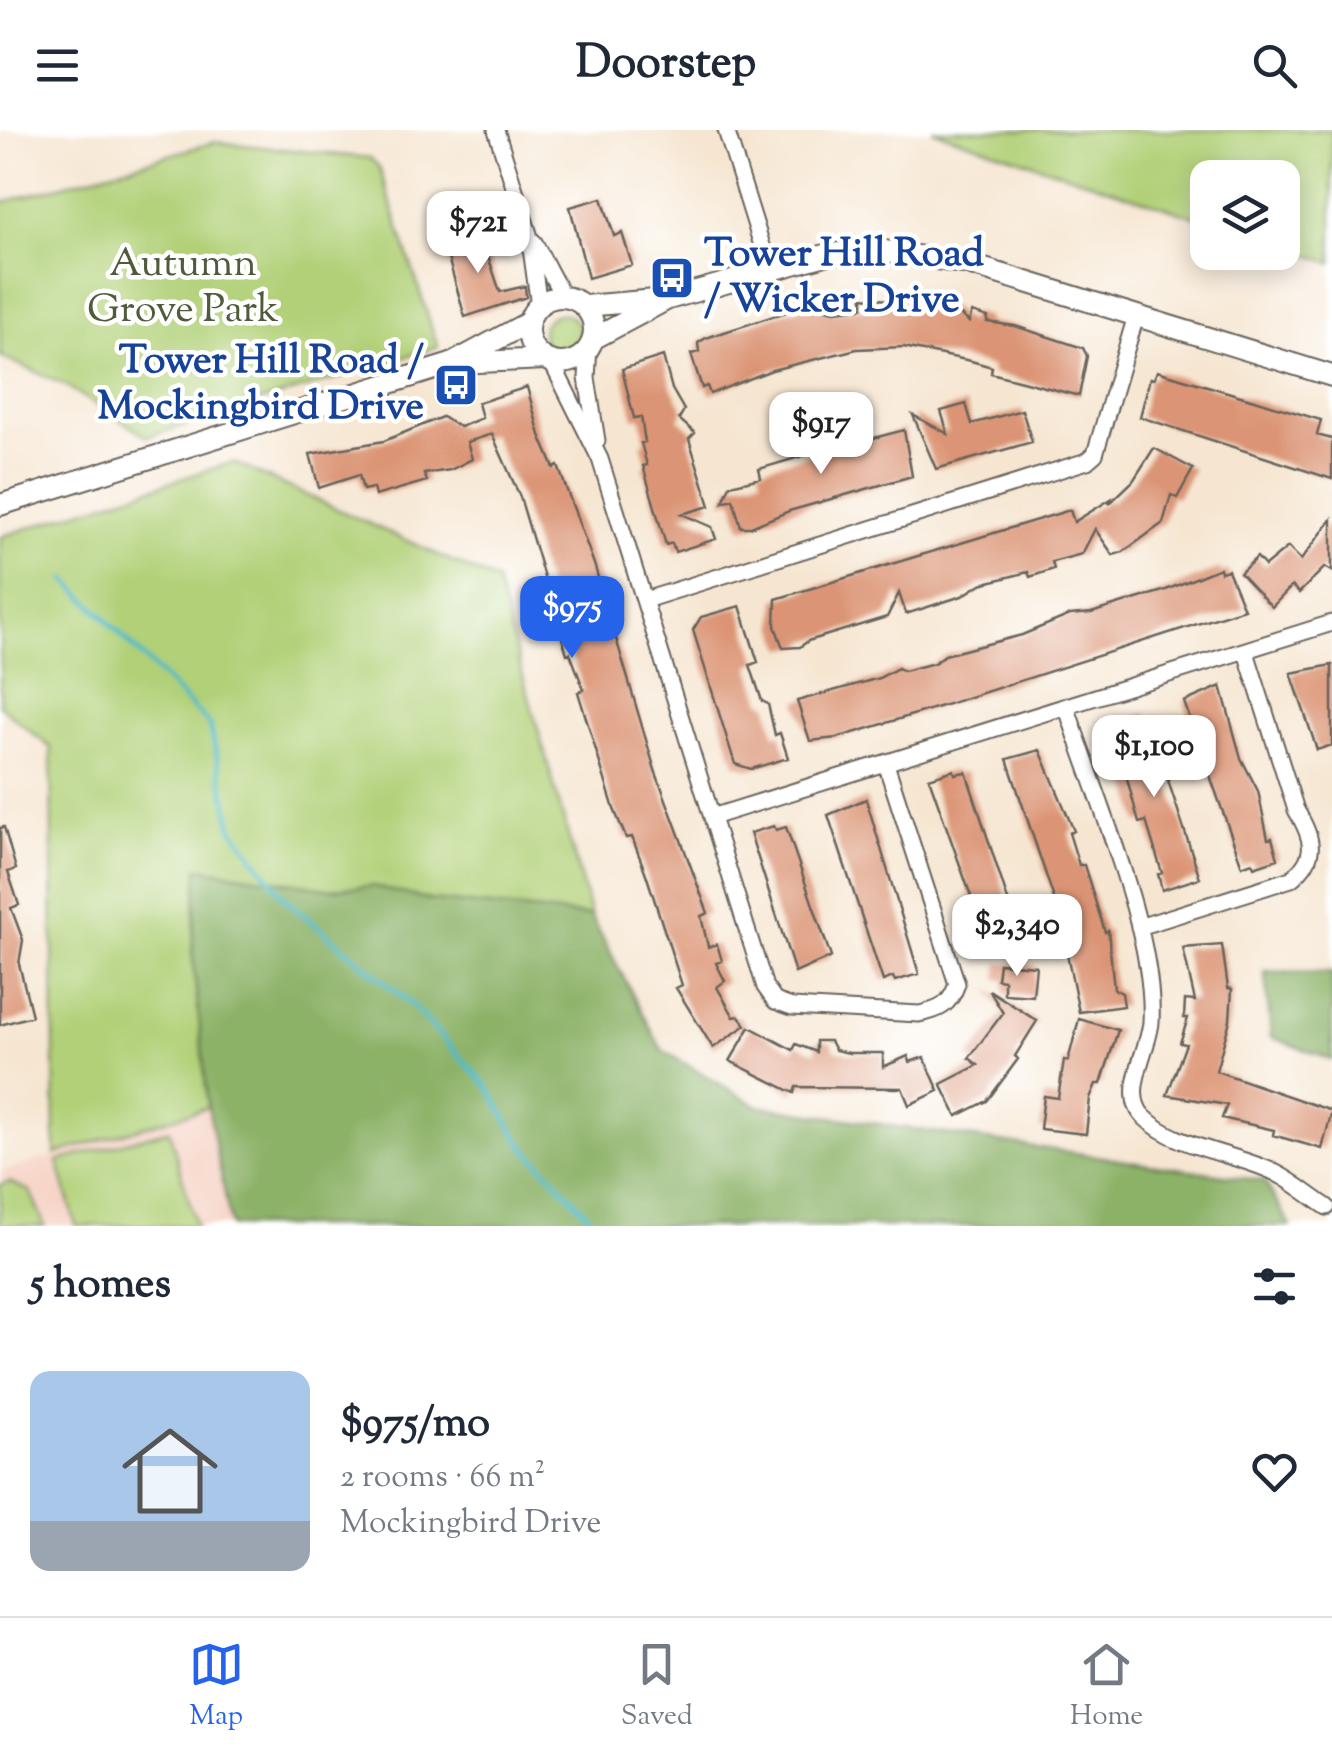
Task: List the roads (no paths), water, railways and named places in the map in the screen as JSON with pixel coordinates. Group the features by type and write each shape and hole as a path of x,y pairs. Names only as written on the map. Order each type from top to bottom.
{"street":[{"path":"496,130 529,234 563,297 584,306 668,299 829,254 878,250 924,254 1332,376"},
{"path":"726,130 769,268"},
{"path":"529,234 534,314 531,344 548,360 600,459"},
{"path":"0,506 450,364 563,297"},
{"path":"450,364 573,361 591,343 668,299"},
{"path":"584,306 594,324 588,378 600,459 765,987 775,1001 792,1007 919,1014 939,1010 951,1000 957,984 886,764"},
{"path":"644,600 1077,467 1095,454 1136,316"},
{"path":"712,817 1332,624"},
{"path":"1139,928 1290,879 1305,868 1313,853 1310,833 1296,810 1246,652"},
{"path":"1067,708 1139,928 1152,997 1150,1029 1134,1093 1136,1106 1144,1118 1176,1135 1276,1174 1327,1207"}],"waterway":[{"path":"66,579 210,725 232,828 286,900 412,1005 488,1087 520,1142 598,1226"}],"place":[{"name":"Tower Hill Road / Wicker Drive","path":"672,278"},
{"name":"Tower Hill Road / Mockingbird Drive","path":"456,385"}],"park label":[{"name":"Autumn Grove Park","path":"183,288"}]}
